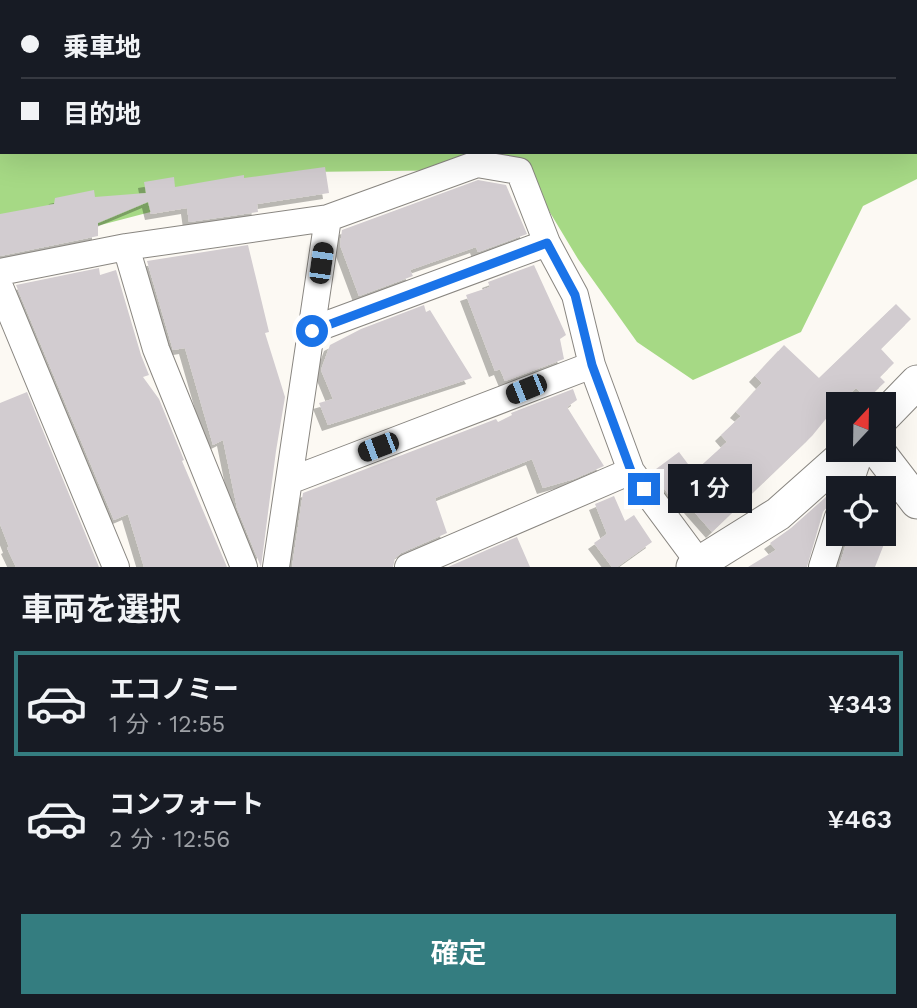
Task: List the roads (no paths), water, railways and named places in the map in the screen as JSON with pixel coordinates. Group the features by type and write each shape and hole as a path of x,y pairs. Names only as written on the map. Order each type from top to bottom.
{"street":[{"path":"0,272 126,247 328,218 477,164 519,172 547,243 575,295 592,365 631,471 696,565 778,514 836,462"},
{"path":"276,567 328,218"},
{"path":"312,331 547,243"},
{"path":"126,247 156,349 244,567"},
{"path":"0,287 116,567"},
{"path":"289,481 592,365"},
{"path":"896,404 917,382"},
{"path":"886,462 917,502"},
{"path":"408,567 631,471"},
{"path":"822,567 829,546"}]}
